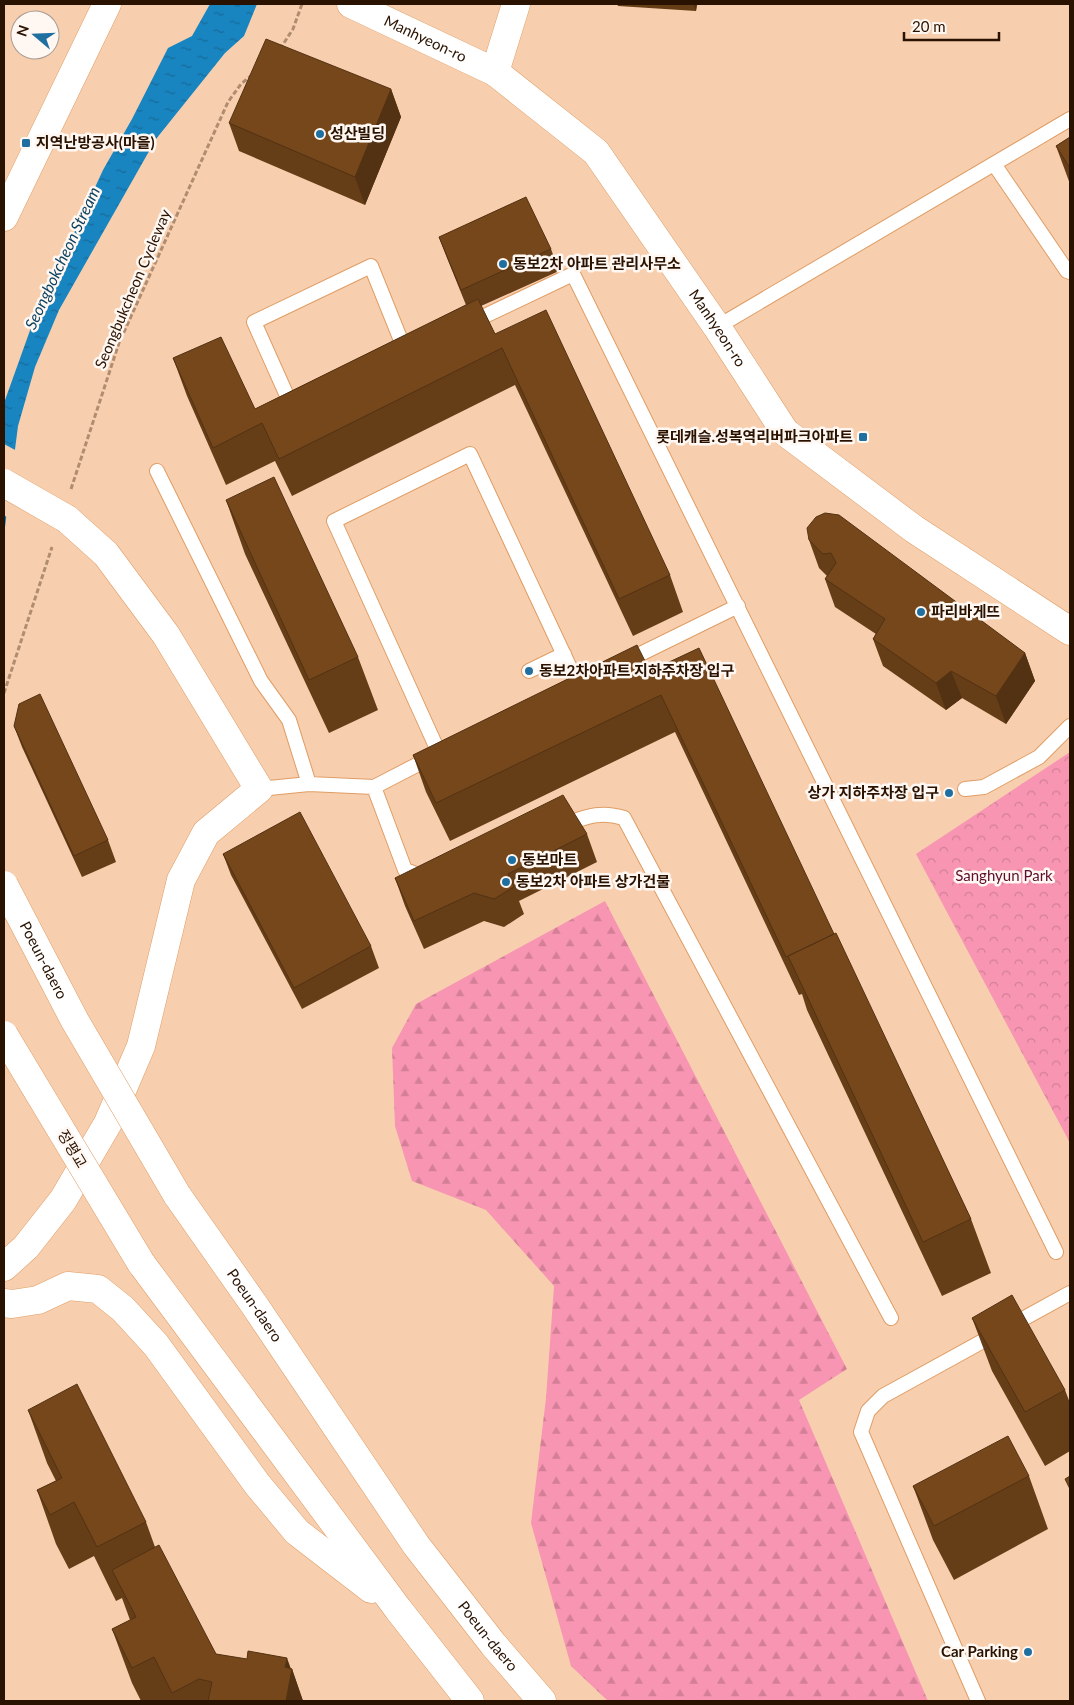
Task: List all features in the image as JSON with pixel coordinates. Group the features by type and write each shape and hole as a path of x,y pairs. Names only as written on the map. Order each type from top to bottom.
{"main road":[{"path":"4,217 107,4"},
{"name":"Manhyeon-ro","path":"352,4 495,72 596,152 717,327 785,432 914,529 1070,631"},
{"path":"495,72 516,4"},
{"path":"4,484 66,519 106,554 166,635 259,789 206,833 181,880 141,1046 108,1123 63,1200 26,1247 4,1267"},
{"name":"Poeun-daero","path":"4,885 75,1021 177,1195 261,1314 416,1545 492,1644 542,1701"},
{"name":"정평교","path":"4,1035 141,1263 398,1609"},
{"path":"4,1303 12,1304 38,1300 68,1286 98,1290 123,1309 156,1345 257,1484 297,1532 398,1609 470,1701"}],"lane":[{"path":"717,327 1070,119"},
{"path":"994,164 1067,272 1070,272"},
{"path":"309,399 292,407 254,322 371,266 406,353"},
{"path":"459,328 573,274 1056,1252"},
{"path":"259,789 309,784 374,787 444,751 334,521 470,454 579,685"},
{"path":"157,471 262,681 289,720 309,784"},
{"path":"614,668 738,606"},
{"path":"529,671 564,654"},
{"path":"965,789 984,787 1039,757 1070,726"},
{"path":"374,787 405,870 419,875 437,868"},
{"path":"550,830 596,813 610,813 624,818 891,1318"},
{"path":"978,1701 861,1432 868,1411 883,1396 1070,1293"}],"path":[{"path":"275,56 293,29 302,4"},
{"name":"Seongbukcheon Cycleway","path":"71,489 119,343 228,102 241,84 255,73"},
{"path":"4,693 52,545"}],"green space":[{"name":"Sanghyun Park","path":"1070,752 1070,1143 916,854"},
{"path":"605,901 847,1369 799,1400 928,1701 608,1701 571,1666 531,1523 546,1398 554,1286 486,1210 412,1181 395,1126 392,1048 416,1004"}],"water":[{"path":"210,4 257,4 244,36 225,53 156,139 59,310 35,367 18,426 4,535 4,403 33,322 103,170 132,119 168,48 192,36"}],"pier":[{"path":"4,444 17,451 8,518 4,515"}],"building":[{"name":"성산빌딩","path":"266,39 391,89 355,177 229,123"},
{"path":"1070,137 1070,168 1056,146"},
{"path":"526,197 551,249 461,290 439,237"},
{"path":"478,299 495,334 546,310 670,575 619,599 502,348 279,459 262,423 213,448 173,358 221,337 255,409"},
{"path":"274,477 358,657 309,680 226,500"},
{"path":"825,513 839,515 1025,653 996,696 951,671 936,683 873,639 885,619 825,579 836,563 831,553 823,554 809,540 807,528 816,517"},
{"path":"637,645 650,671 699,648 834,934 786,957 661,695 436,803 413,755"},
{"path":"40,694 108,840 74,856 14,726 19,704"},
{"path":"563,795 587,834 508,874 514,887 494,899 474,893 414,921 395,878"},
{"path":"300,812 371,946 294,988 223,854"},
{"path":"836,933 971,1219 923,1242 788,956"},
{"path":"1012,1295 1065,1390 1025,1412 972,1318"},
{"path":"77,1384 146,1522 97,1547 74,1502 50,1515 37,1490 62,1478 28,1410"},
{"path":"1008,1436 1029,1476 934,1526 913,1486"},
{"path":"1070,1476 1070,1489 1065,1479"},
{"path":"159,1545 216,1654 247,1659 248,1651 287,1658 285,1667 292,1669 286,1701 208,1701 212,1682 199,1679 172,1693 154,1657 132,1668 112,1629 136,1617 112,1570"}],"place":[{"name":"성산빌딩","path":"320,134"},
{"name":"지역난방공사(마을)","path":"26,143"},
{"name":"동보2차 아파트 관리사무소","path":"503,264"},
{"name":"롯데캐슬.성복역리버파크아파트","path":"863,437"},
{"name":"파리바게뜨","path":"921,612"},
{"name":"동보2차아파트 지하주차장 입구","path":"529,671"},
{"name":"상가 지하주차장 입구","path":"949,793"},
{"name":"동보마트","path":"512,860"},
{"name":"동보2차 아파트 상가건물","path":"506,882"},
{"name":"Car Parking","path":"1028,1652"}],"water label":[{"name":"Seongbokcheon Stream","path":"62,258"}]}
